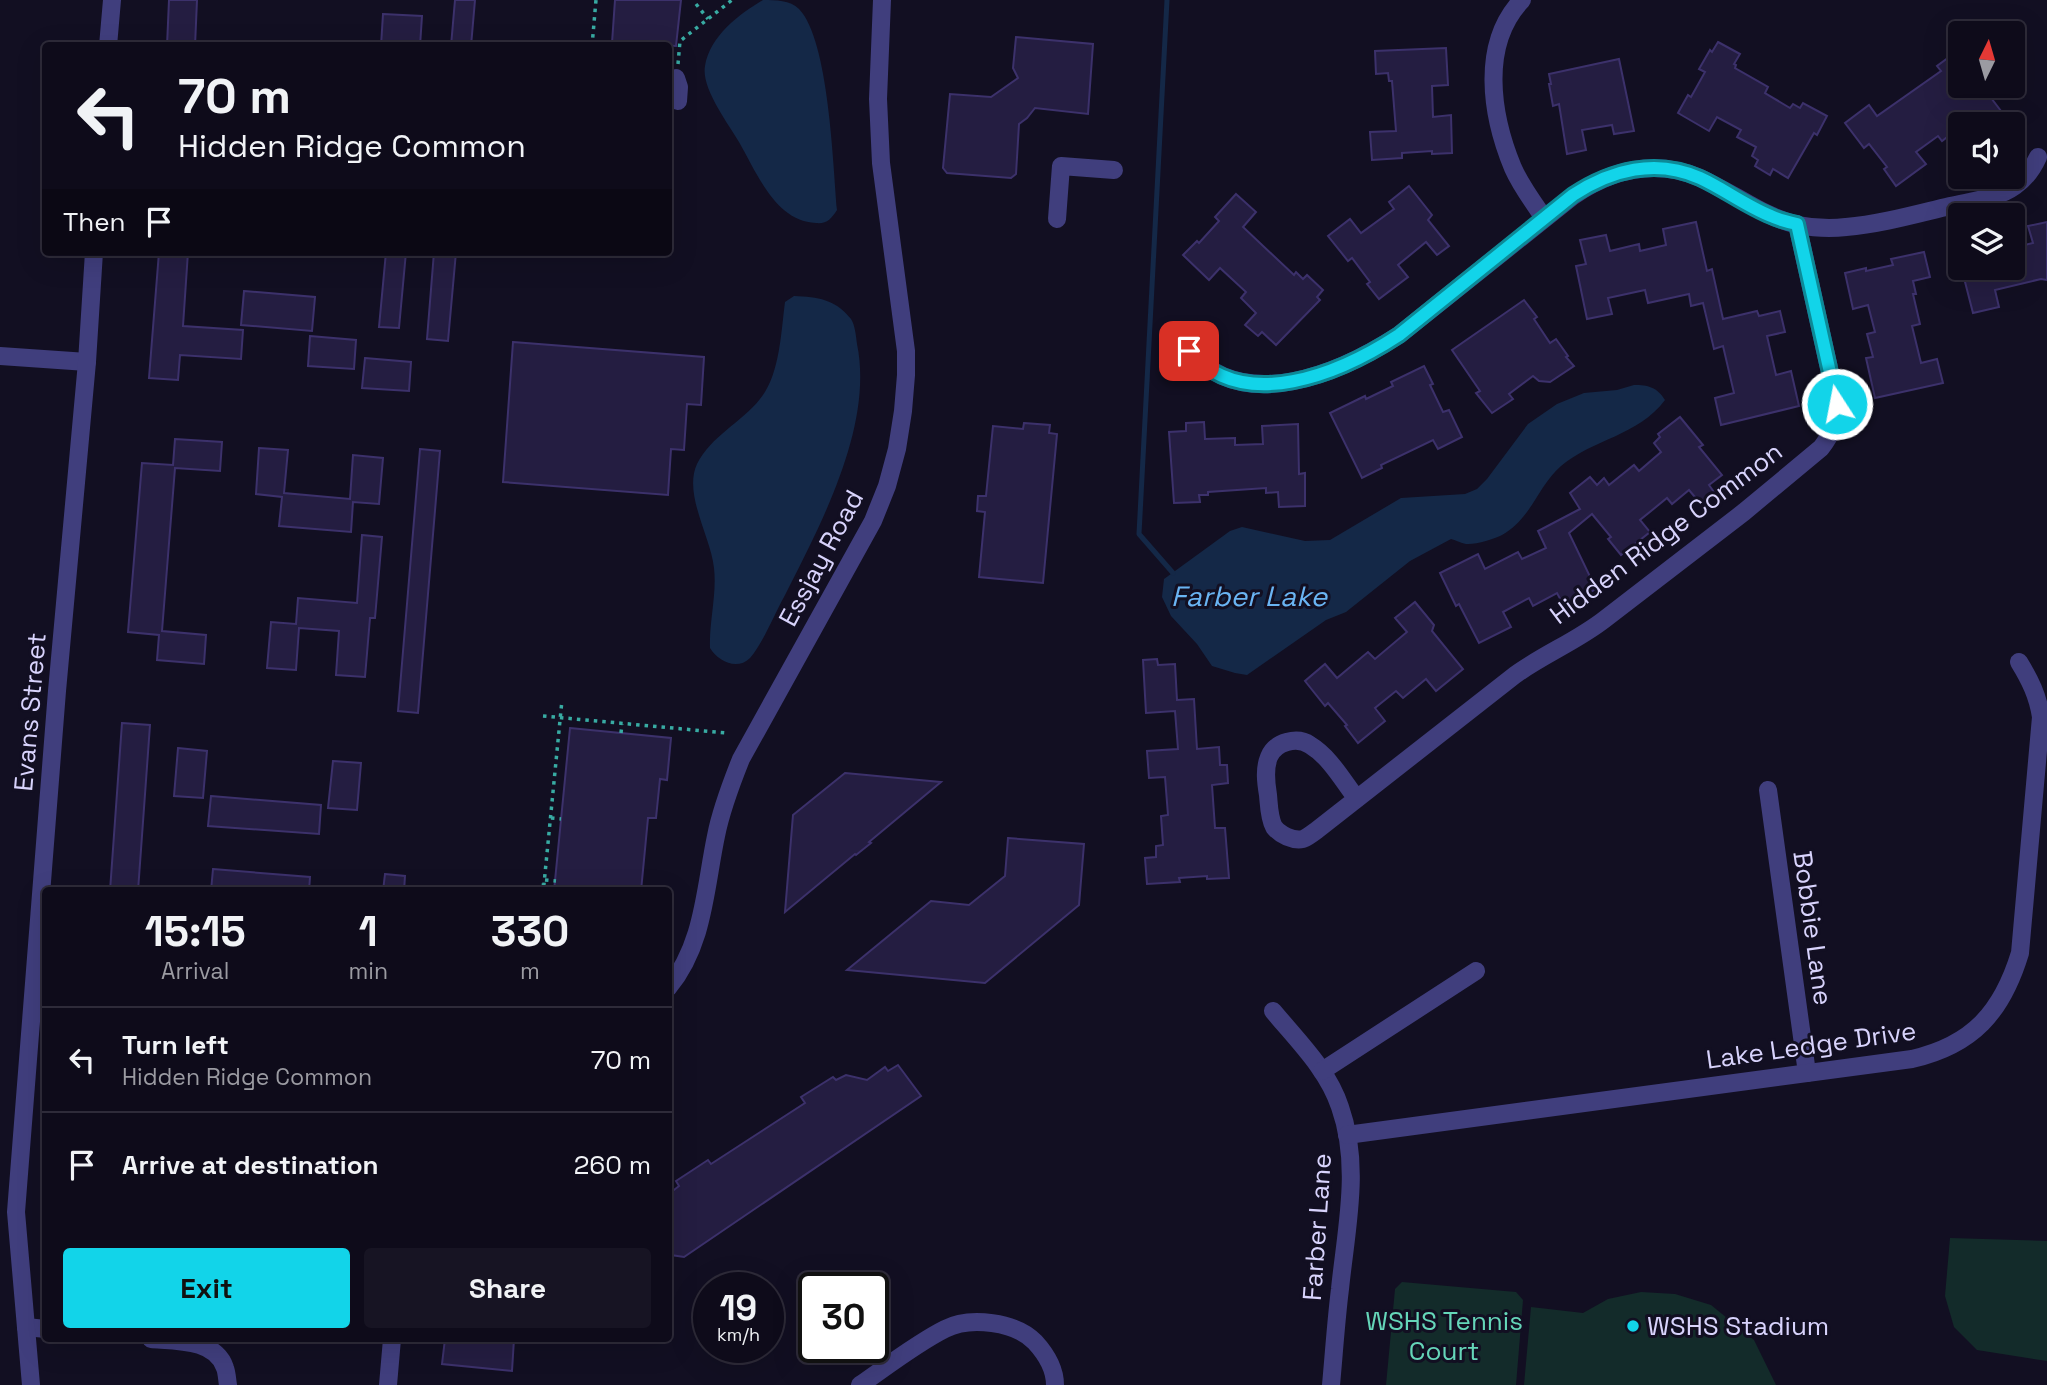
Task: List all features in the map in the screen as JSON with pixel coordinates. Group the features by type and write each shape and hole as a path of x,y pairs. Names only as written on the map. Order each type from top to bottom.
{"street":[{"path":"108,42 112,0"},
{"name":"Essjay Road","path":"672,982 689,956 700,925 716,833 741,760 873,521 887,486 897,449 903,411 906,351 881,163 878,99 882,0"},
{"path":"1522,0 1513,9 1503,27 1495,51 1493,72 1497,111 1513,168 1544,218"},
{"path":"677,71 678,101"},
{"path":"1189,351 1213,373 1250,384 1282,382 1341,367 1371,353 1399,335 1544,218 1591,183 1612,174 1658,167 1681,171 1700,178 1771,216 1822,228 1847,227 1903,217 1998,195 2015,186 2027,175 2038,157"},
{"path":"1057,219 1061,166 1114,170"},
{"name":"Hidden Ridge Common","path":"1357,799 1322,754 1310,744 1289,741 1270,754 1266,767 1271,818 1275,828 1284,836 1305,839 1357,799 1515,675 1539,658 1587,633 1744,512 1821,448 1836,421 1837,404 1797,224"},
{"name":"Evans Street","path":"46,887 57,691 87,362 94,256"},
{"path":"0,356 87,362"},
{"name":"Lake Ledge Drive","path":"1348,1135 1912,1059 1936,1054 1970,1035 2003,996 2020,953 2041,717 2031,682 2019,662"},
{"name":"Bobbie Lane","path":"1768,790 1807,1073"},
{"name":"Evans Street","path":"30,1385 16,1212 39,1018 42,964"},
{"path":"1322,1071 1476,971"},
{"name":"Farber Lane","path":"1273,1011 1322,1071 1340,1107 1348,1135 1351,1166 1348,1222 1331,1385"},
{"path":"860,1385 947,1327 984,1323 1018,1329 1031,1338 1044,1351 1051,1365 1055,1385"},
{"path":"26,1327 42,1329"},
{"path":"182,1342 214,1351 225,1366 228,1385"},
{"path":"388,1385 392,1342"}],"path":[{"path":"592,42 596,0"},
{"path":"677,71 680,41 732,0"},
{"path":"696,4 708,19"},
{"path":"541,887 545,880 562,700"},
{"path":"543,716 726,733"},
{"path":"621,733 622,724"},
{"path":"551,818 561,819"},
{"path":"545,880 556,881"}],"green space":[{"path":"1950,1238 2047,1241 2047,1361 1977,1350 1954,1327 1945,1296"},
{"name":"WSHS Tennis Court","path":"1402,1282 1516,1292 1523,1300 1516,1385 1386,1385 1395,1289"},
{"name":"WSHS Stadium","path":"1641,1292 1675,1294 1711,1305 1754,1340 1776,1385 1524,1385 1531,1307 1583,1313 1608,1299"}],"water":[{"path":"763,0 787,2 799,9 809,25 817,47 828,104 837,210 823,223 802,220 778,205 760,181 716,105 707,84 705,66 719,36 735,19"},
{"path":"794,296 826,300 839,307 851,319 856,334 860,376 858,408 851,441 827,507 768,629 750,658 739,664 728,663 710,648 714,568 695,502 694,476 697,464 710,445 752,408 767,389 776,366 785,302"},
{"name":"Farber Lake","path":"1634,385 1652,388 1665,400 1642,422 1587,449 1561,466 1512,528 1499,537 1474,544 1451,539 1410,561 1346,612 1326,620 1247,675 1212,666 1197,644 1171,616 1162,597 1164,579 1230,531 1242,527 1305,541 1330,540 1401,498 1465,494 1477,489 1487,479 1528,424 1557,404 1584,393 1617,390"}],"building":[{"path":"169,0 197,0 195,42 167,42"},
{"path":"455,0 475,0 471,42 451,42"},
{"path":"615,0 681,0 676,46 672,46 672,42 612,42"},
{"path":"383,14 422,16 420,42 381,42"},
{"path":"1016,37 1093,44 1088,114 1035,108 1019,124 1016,174 1011,178 947,173 943,168 950,94 991,97 1018,78 1013,68"},
{"path":"1718,42 1740,54 1734,64 1735,68 1768,87 1765,93 1790,108 1793,104 1800,108 1803,103 1827,116 1788,178 1773,169 1770,175 1755,166 1758,160 1752,156 1756,147 1737,137 1741,130 1717,117 1709,131 1678,113 1688,95 1691,97 1705,72 1699,69"},
{"path":"1446,48 1448,85 1432,86 1433,117 1451,115 1452,153 1402,153 1402,158 1372,160 1370,132 1396,131 1392,81 1389,81 1388,73 1376,74 1375,51"},
{"path":"1948,58 1948,98 1991,98 2001,111 1948,112 1948,136 1942,141 1938,136 1916,152 1926,164 1896,186 1884,169 1887,167 1869,144 1864,148 1845,123 1869,105 1877,116 1941,71 1937,66"},
{"path":"1619,59 1634,131 1614,134 1612,125 1582,130 1586,150 1567,154 1559,104 1553,106 1549,74"},
{"path":"1409,186 1432,215 1428,220 1449,246 1437,255 1426,242 1398,265 1408,277 1379,299 1352,258 1348,261 1328,236 1350,219 1361,233 1394,209 1389,202"},
{"path":"1236,194 1256,212 1243,227 1294,275 1296,272 1303,279 1307,275 1323,290 1317,297 1320,300 1276,345 1262,332 1258,336 1245,325 1256,313 1241,298 1246,292 1220,268 1209,280 1183,255 1197,241 1199,243 1219,221 1215,217"},
{"path":"1696,222 1707,271 1712,269 1723,319 1757,311 1759,316 1780,311 1785,332 1767,336 1776,375 1791,371 1799,406 1721,425 1715,398 1734,393 1723,346 1714,349 1703,303 1691,306 1689,294 1648,303 1645,290 1608,298 1612,314 1587,319 1576,266 1586,264 1580,240 1606,235 1610,251 1639,244 1640,251 1666,245 1663,229"},
{"path":"2047,222 2047,280 2041,279 1995,290 1999,307 1973,313 1965,280 2025,280 2025,245 2033,243 2028,226"},
{"path":"1924,252 1930,277 1913,281 1920,324 1912,326 1921,363 1937,359 1943,383 1875,398 1866,358 1873,357 1867,334 1875,332 1868,305 1853,309 1845,273 1893,265 1891,259"},
{"path":"159,256 188,256 183,326 243,330 241,359 180,355 178,380 149,378"},
{"path":"386,256 406,256 399,328 379,327"},
{"path":"434,256 456,256 448,341 427,339"},
{"path":"244,291 315,297 312,331 241,325"},
{"path":"1524,300 1537,317 1534,319 1550,343 1556,339 1574,366 1550,382 1539,381 1533,376 1509,394 1513,399 1492,413 1476,393 1480,391 1452,350"},
{"path":"310,336 356,340 354,369 308,366"},
{"path":"513,342 704,357 701,405 687,404 684,450 671,449 668,495 503,482"},
{"path":"365,358 411,362 409,391 362,388"},
{"path":"1424,366 1443,412 1449,410 1462,437 1438,449 1433,440 1381,465 1382,468 1362,478 1330,413 1393,386 1391,382"},
{"path":"1680,417 1703,445 1699,447 1722,475 1709,485 1714,492 1700,503 1689,490 1672,504 1667,498 1640,520 1650,532 1621,555 1608,539 1611,537 1592,514 1569,533 1596,589 1564,606 1557,593 1533,606 1529,598 1503,612 1511,627 1479,643 1440,573 1478,554 1485,569 1518,552 1522,559 1546,548 1538,531 1580,509 1570,493 1590,477 1597,485 1604,478 1609,485 1634,465 1639,471 1661,452 1654,443 1660,437 1658,434"},
{"path":"1204,422 1205,439 1235,438 1235,445 1263,444 1262,426 1298,424 1299,474 1305,473 1305,506 1279,507 1278,492 1266,493 1266,488 1208,492 1208,495 1199,495 1200,502 1174,503 1169,432 1186,431 1186,423"},
{"path":"1024,423 1050,425 1049,433 1057,434 1043,583 979,577 985,512 977,511 978,496 986,496 993,426 1023,429"},
{"path":"175,439 222,442 220,471 175,468 162,631 206,635 204,664 157,660 159,635 128,632 142,463 173,465"},
{"path":"259,448 288,450 284,493 350,499 353,455 383,458 379,504 353,502 351,532 279,526 282,497 256,494"},
{"path":"420,449 440,451 418,713 398,711"},
{"path":"362,535 382,537 375,618 370,618 365,677 336,675 339,631 299,628 296,670 267,668 271,622 296,624 298,598 357,603"},
{"path":"1415,602 1434,625 1432,631 1463,669 1436,691 1426,679 1403,698 1396,691 1375,708 1385,721 1358,743 1345,726 1347,725 1328,703 1325,706 1305,681 1325,664 1337,678 1368,652 1375,659 1407,632 1395,618"},
{"path":"1157,659 1158,665 1175,664 1177,700 1194,699 1197,749 1219,747 1220,765 1227,765 1228,783 1212,785 1215,828 1225,828 1229,878 1179,878 1180,882 1147,884 1145,858 1156,857 1156,846 1163,845 1161,816 1168,815 1165,777 1149,778 1147,751 1178,749 1175,711 1146,713 1143,660"},
{"path":"122,723 150,725 138,887 110,887"},
{"path":"570,728 671,738 667,780 660,779 656,818 648,818 641,887 554,887"},
{"path":"178,748 207,751 203,798 174,796"},
{"path":"333,761 361,763 357,810 328,808"},
{"path":"845,773 941,782 785,912 793,815"},
{"path":"211,796 321,805 319,834 208,826"},
{"path":"1008,838 1084,844 1079,905 985,983 847,970 931,901 969,905 1005,876"},
{"path":"213,869 310,877 309,887 211,887"},
{"path":"385,874 405,876 404,887 383,887"},
{"path":"898,1065 921,1096 684,1257 672,1255 672,1191 679,1186 676,1181 708,1160 711,1164 805,1103 801,1097 833,1077 836,1080 846,1075 867,1080 885,1067 888,1071"},
{"path":"445,1342 514,1342 512,1371 442,1364"}],"waterway":[{"path":"1167,0 1139,534 1173,573"}],"place":[{"name":"WSHS Stadium","path":"1633,1326"}],"route":[{"path":"1189,351 1213,373 1250,384 1282,382 1341,367 1371,353 1399,335 1591,183 1612,174 1658,167 1700,178 1771,216 1797,224 1837,404"}]}
